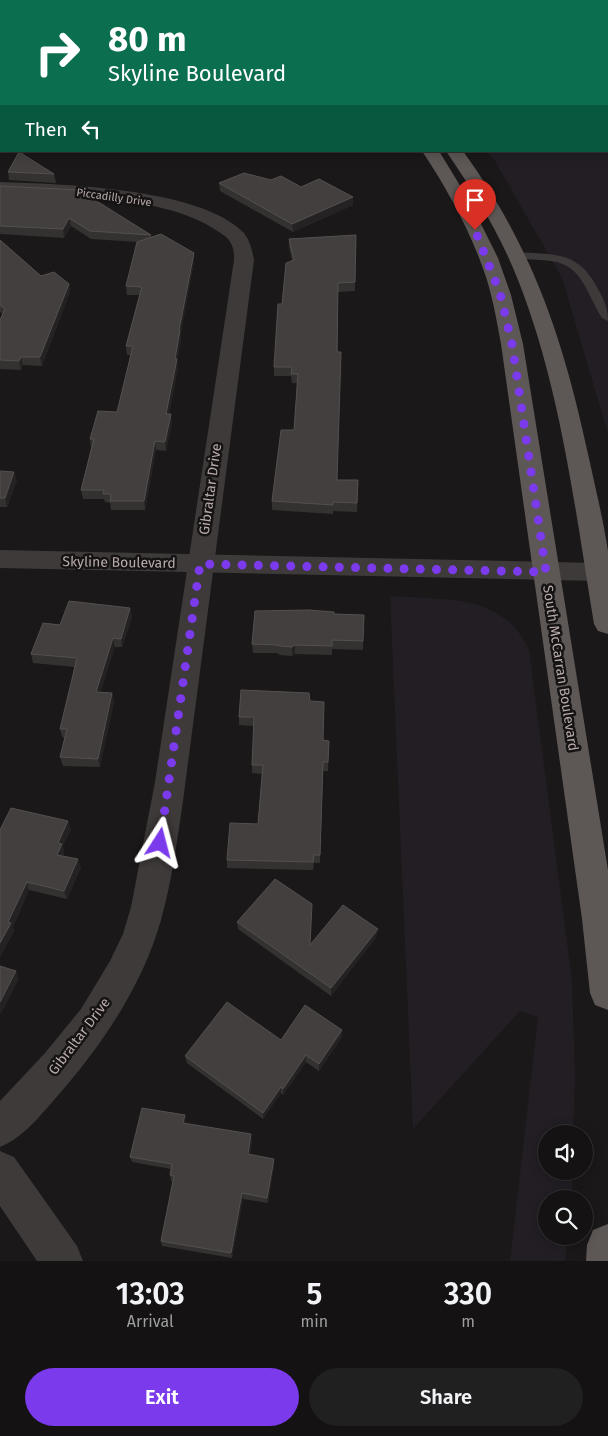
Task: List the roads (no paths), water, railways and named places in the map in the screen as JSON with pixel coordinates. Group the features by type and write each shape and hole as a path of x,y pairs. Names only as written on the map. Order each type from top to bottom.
{"main road":[{"name":"South McCarran Boulevard","path":"431,152 470,217 500,293 512,344 608,993"},
{"path":"455,152 500,222 516,255 544,324 561,389 608,624"},
{"path":"607,1261 608,1245"}],"street":[{"name":"Piccadilly Drive","path":"0,188 80,191 150,201 199,215 224,227"},
{"name":"Gibraltar Drive","path":"0,1128 56,1070 86,1032 114,989 135,946 147,908 158,860 169,794 244,260 240,242 224,227"},
{"name":"Skyline Boulevard","path":"0,559 598,572"},
{"path":"0,1171 62,1261"}],"lane":[{"path":"516,255 558,259 572,264 582,271 608,318"}]}
